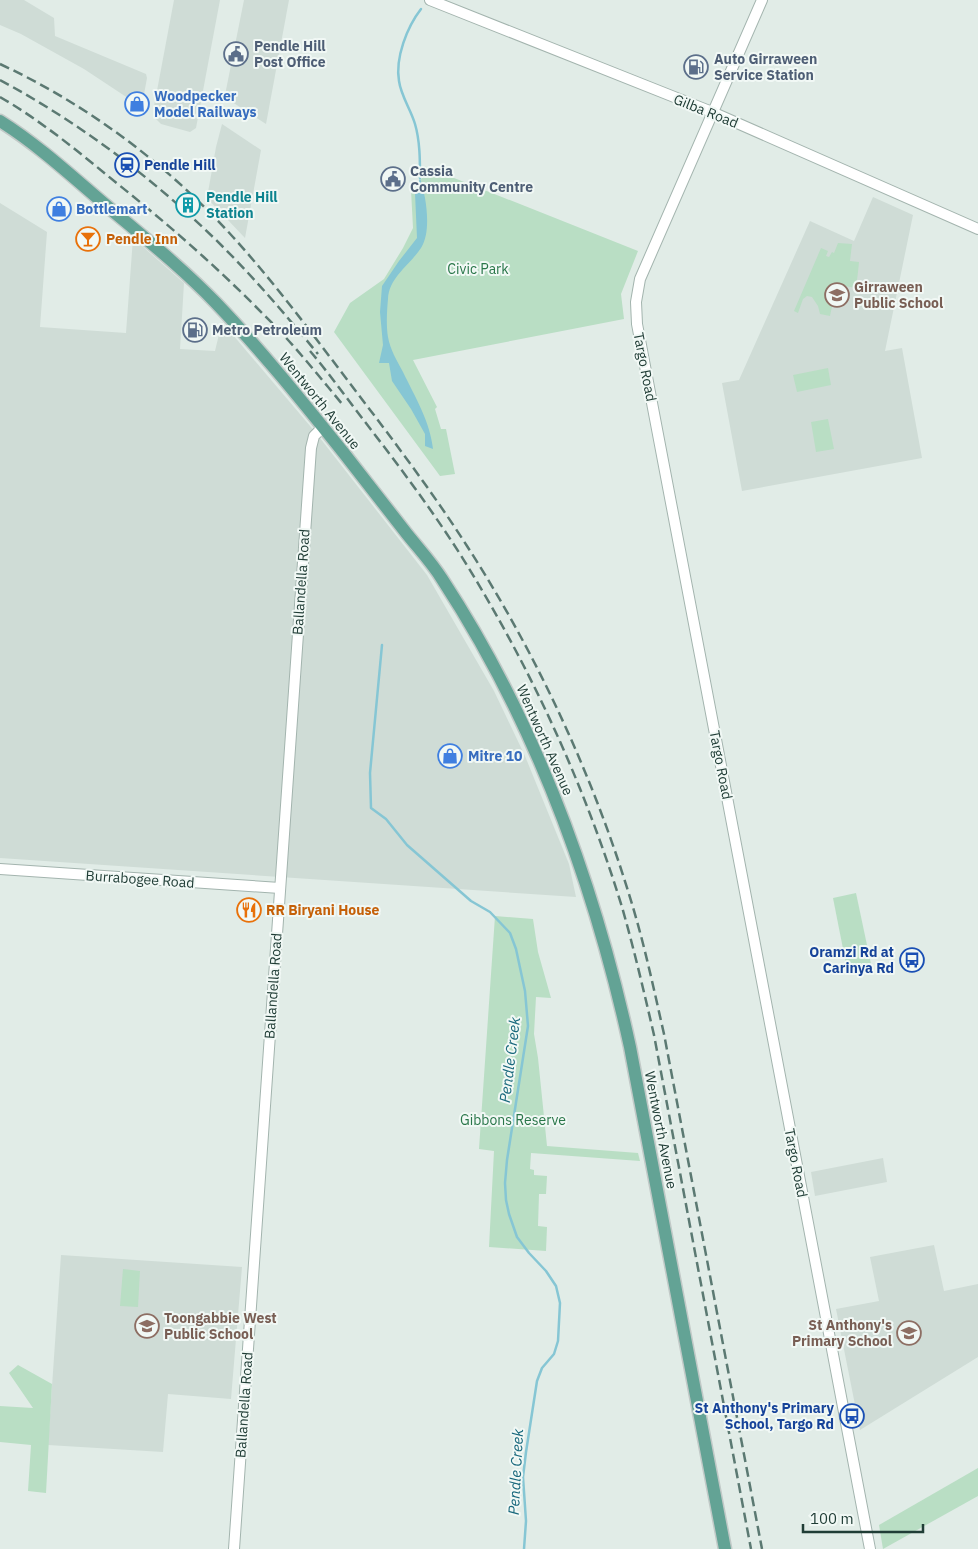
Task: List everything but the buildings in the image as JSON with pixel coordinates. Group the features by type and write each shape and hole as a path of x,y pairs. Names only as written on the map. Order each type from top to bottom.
{"main road":[{"name":"Wentworth Avenue","path":"0,121 36,147 132,227 232,320 323,427 440,575 496,668 528,736 578,858 618,993 630,1047 725,1549"}],"street":[{"name":"Gilba Road","path":"430,0 712,112 978,230"},
{"name":"Targo Road","path":"762,0 640,279 636,292 636,312 870,1549"},
{"name":"Ballandella Road","path":"234,1549 311,448 314,436 323,427"},
{"name":"Burrabogee Road","path":"0,869 280,888"}],"shaded area":[{"path":"0,0 24,0 54,18 55,36 146,74 147,78 142,105 140,106 84,69 21,34 0,25"},
{"path":"174,0 220,0 196,128 190,132 161,124 155,118 153,112"},
{"path":"244,0 289,0 266,124 226,98"},
{"path":"222,124 261,150 245,238 207,198"},
{"name":"Girraween Public School","path":"873,197 913,215 885,351 902,348 922,458 742,491 722,383 739,380 810,221 854,241"},
{"path":"0,203 47,232 40,327 126,333 133,238 184,283 180,349 215,351 222,322 316,433 427,575 494,691 525,756 569,864 576,897 0,858"},
{"path":"883,1158 887,1182 815,1196 811,1172"},
{"name":"St Anthony's Primary School","path":"934,1245 944,1291 978,1284 978,1357 860,1430 836,1309 879,1301 870,1257"},
{"name":"Toongabbie West Public School","path":"61,1255 242,1267 231,1399 168,1394 163,1452 48,1445"}],"green space":[{"name":"Civic Park","path":"424,166 638,251 621,294 624,319 413,360 437,407 435,409 441,429 446,429 455,474 440,476 334,332 350,303 384,279 403,248 413,228 411,190 422,178"},
{"path":"838,243 852,244 850,261 859,262 856,288 839,285 835,292 830,316 820,314 818,306 812,297 807,296 803,299 798,313 794,311 821,248 828,251 826,256 829,257 832,252 834,253"},
{"path":"828,368 831,385 797,392 793,375"},
{"path":"828,419 834,449 816,452 811,422"},
{"path":"856,893 871,964 847,969 833,898"},
{"name":"Gibbons Reserve","path":"495,916 533,919 538,952 551,998 536,997 534,1034 547,1146 638,1153 640,1161 531,1153 530,1169 534,1170 534,1175 547,1176 546,1194 539,1194 538,1226 547,1227 546,1251 489,1247 494,1151 479,1149"},
{"path":"123,1269 140,1271 138,1307 120,1306"},
{"path":"18,1365 52,1384 46,1493 28,1491 31,1445 0,1442 0,1406 33,1408 9,1373"},
{"path":"978,1468 978,1496 883,1549 879,1525"}],"water":[{"path":"420,178 427,213 426,232 421,248 396,278 389,291 387,328 392,350 429,429 433,449 425,446 425,434 392,381 389,363 379,363 383,345 380,312 382,286 417,238 415,193"}],"waterway":[{"name":"Pendle Creek","path":"420,178 417,130 402,92 398,72 403,43 421,9"},
{"name":"Pendle Creek","path":"382,645 370,773 371,808 386,819 407,845 471,901 490,912 510,933 516,949 525,991 528,1026 507,1160 506,1200 517,1237 546,1271 556,1286 560,1303 558,1341 554,1354 542,1368 537,1381 526,1452 523,1477 526,1521 524,1549"}],"railway":[{"path":"0,64 64,98 125,139 182,185 233,237 313,335 389,434 437,501 493,588 541,675 601,811 632,904 645,952 664,1034 762,1549"},
{"path":"0,80 85,132 165,193 241,266 318,354"},
{"path":"0,97 46,127 76,150 193,247 274,325 343,405"},
{"path":"310,351 425,502 460,554 485,596 532,681 553,725 607,861 635,955 654,1035 751,1549"}],"place":[{"name":"Pendle Hill Post Office","path":"236,54"},
{"name":"Auto Girraween Service Station","path":"696,67"},
{"name":"Woodpecker Model Railways","path":"137,104"},
{"name":"Pendle Hill","path":"127,165"},
{"name":"Cassia Community Centre","path":"393,179"},
{"name":"Pendle Hill Station","path":"188,205"},
{"name":"Bottlemart","path":"59,209"},
{"name":"Pendle Inn","path":"88,239"},
{"name":"Girraween Public School","path":"837,295"},
{"name":"Metro Petroleum","path":"195,330"},
{"name":"Mitre 10","path":"450,756"},
{"name":"RR Biryani House","path":"249,910"},
{"name":"Oramzi Rd at Carinya Rd","path":"912,960"},
{"name":"Toongabbie West Public School","path":"147,1326"},
{"name":"St Anthony's Primary School","path":"909,1333"},
{"name":"St Anthony's Primary School, Targo Rd","path":"852,1416"}]}
